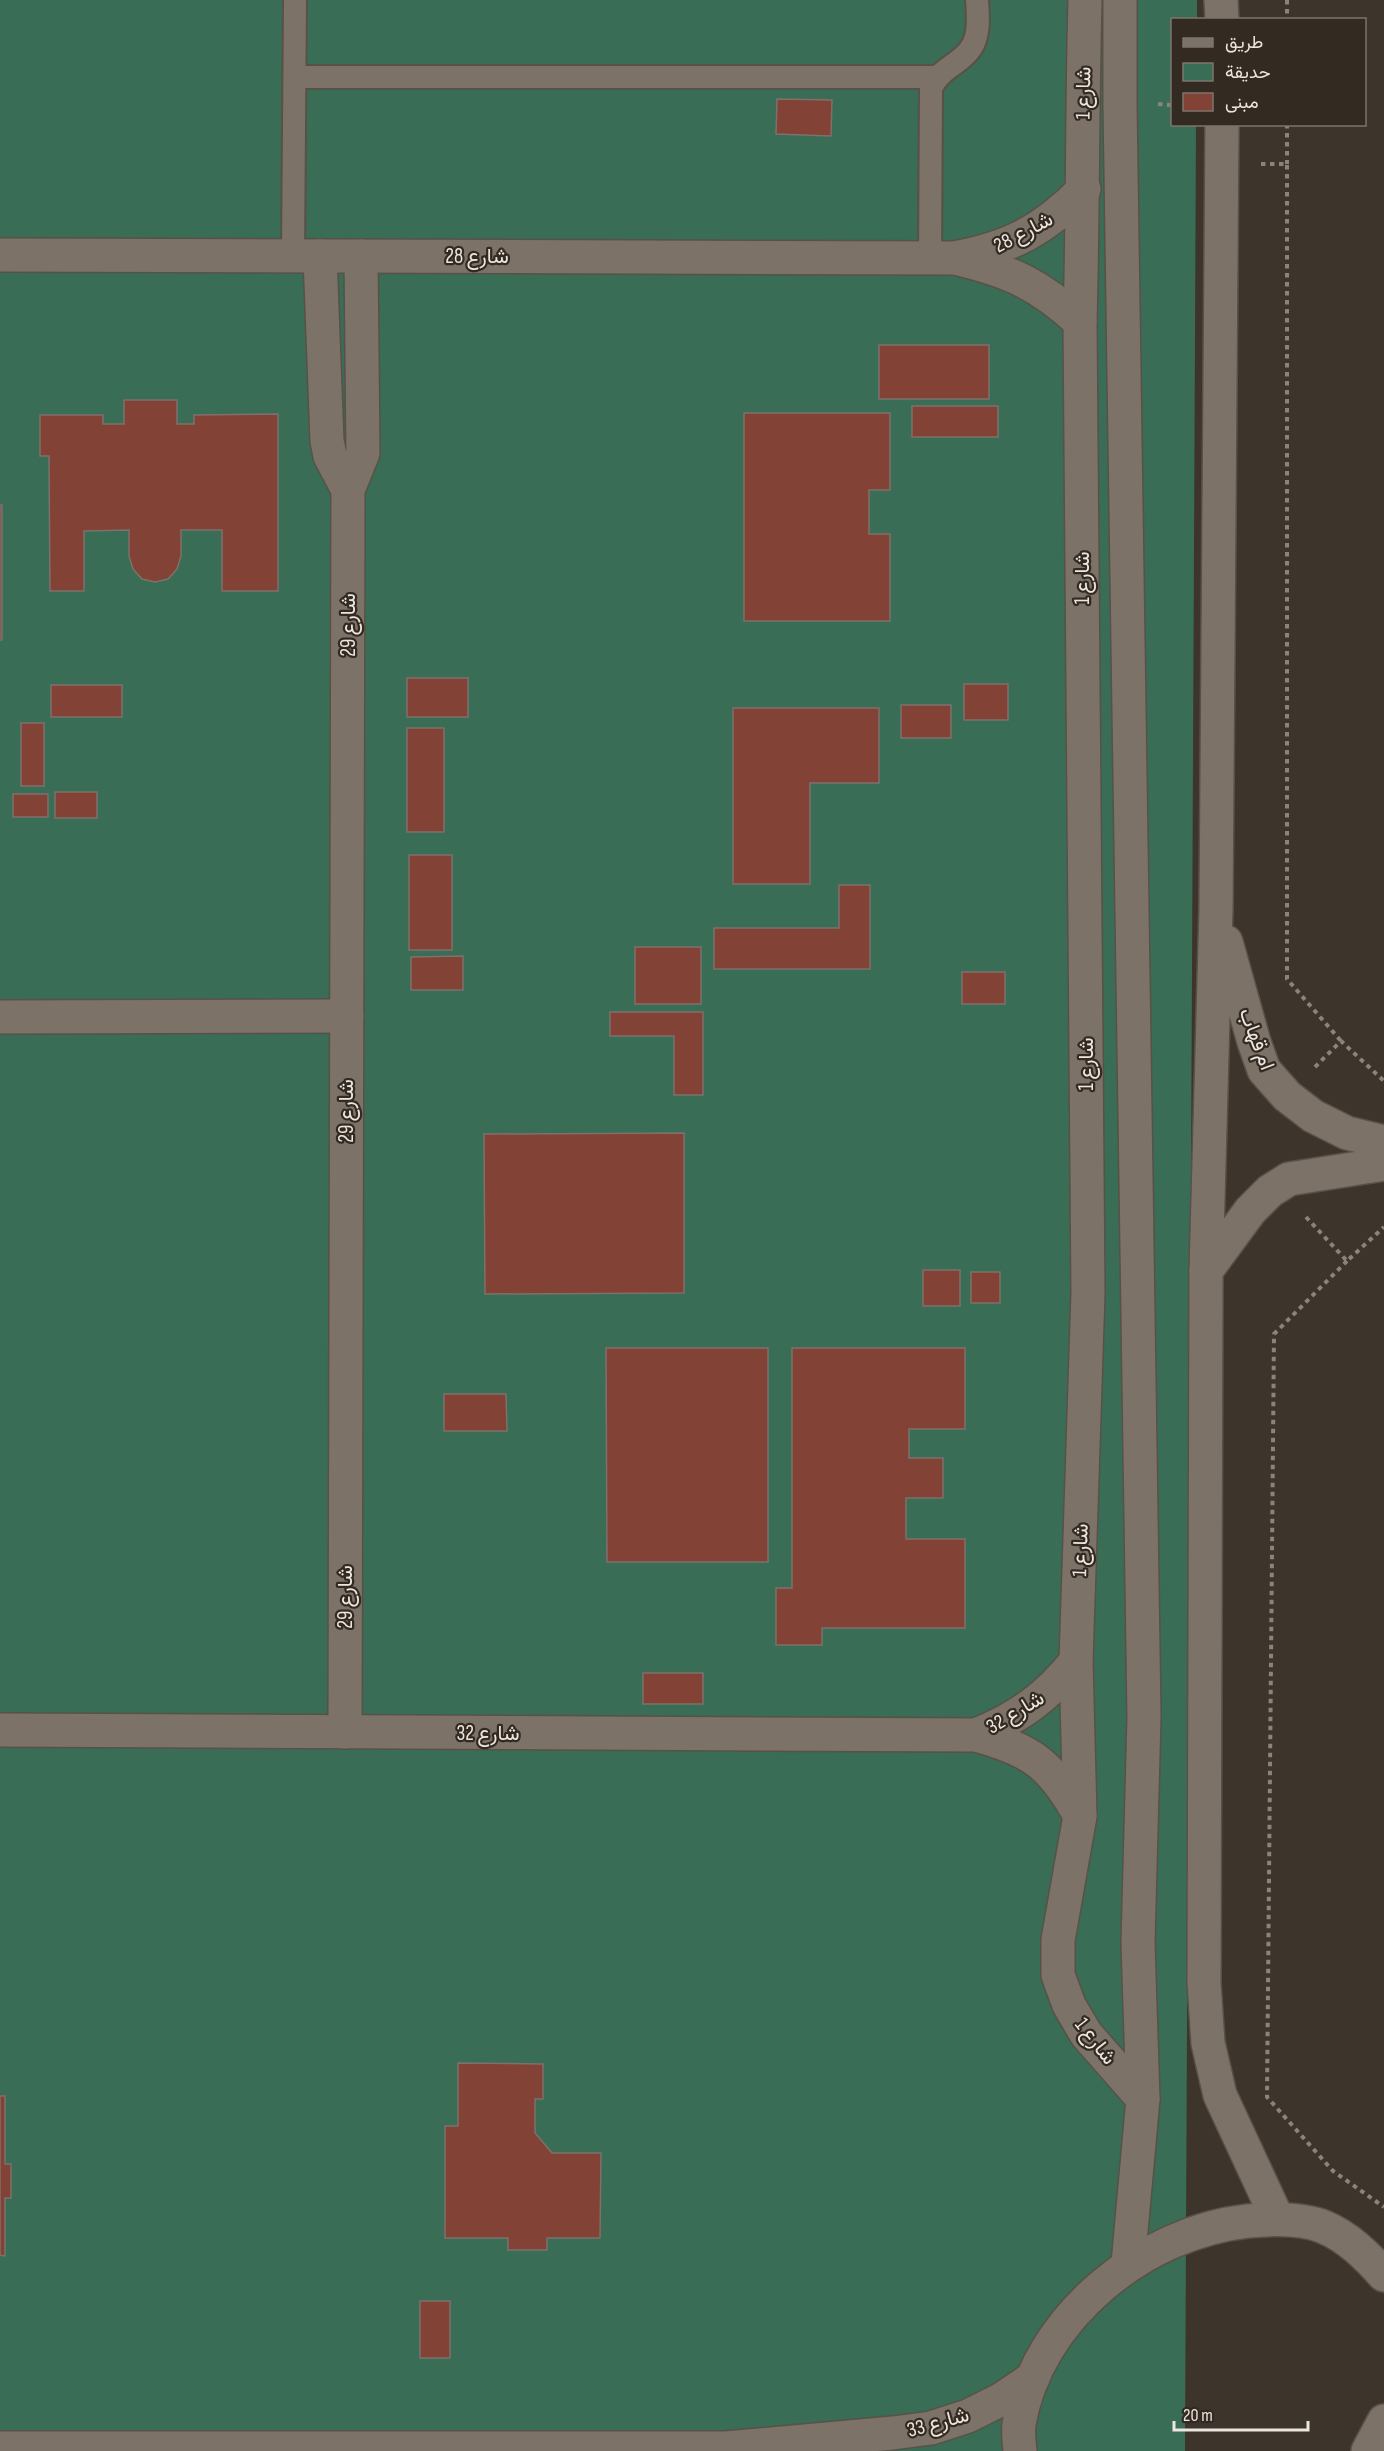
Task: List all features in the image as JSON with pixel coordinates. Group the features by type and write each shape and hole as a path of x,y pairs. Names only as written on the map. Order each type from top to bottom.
{"street":[{"name":"شارع 1","path":"1085,0 1082,103 1084,189 1080,322 1088,1293 1076,1661 1080,1816 1058,1940 1058,1975 1069,2005 1086,2034 1143,2099"},
{"name":"شارع 1","path":"1120,0 1144,1717 1137,1942 1143,2099 1128,2264"},
{"path":"1221,0 1221,18"},
{"path":"1222,126 1216,908 1206,1271 1204,1983 1208,2043 1220,2095 1277,2218"},
{"name":"شارع 28","path":"942,258 993,249 1012,243 1039,229 1063,211 1084,189"},
{"name":"شارع 28","path":"0,255 942,258 990,266 1023,279 1053,298 1080,322"},
{"name":"شارع 29","path":"307,256 327,441 330,456 348,490"},
{"name":"شارع 29","path":"345,1732 348,490 363,453 361,256"},
{"name":"ام قهاب","path":"1216,908 1264,1070 1287,1096 1313,1116 1347,1133 1384,1142"},
{"path":"0,1017 346,1016"},
{"path":"1206,1271 1250,1211 1270,1191 1288,1179 1384,1164"},
{"name":"شارع 32","path":"976,1735 1005,1723 1032,1706 1057,1685 1076,1661"},
{"name":"شارع 32","path":"0,1730 976,1735 1009,1744 1039,1762 1063,1786 1080,1816"},
{"path":"1020,2451 1019,2425 1033,2378 1064,2326 1090,2296 1128,2264 1175,2239 1224,2224 1277,2218 1324,2227 1377,2260"},
{"name":"شارع 33","path":"0,2448 736,2449 930,2428 968,2416 1002,2399 1033,2378"},
{"path":"1368,2451 1384,2421"}],"lane":[{"path":"295,0 295,77 307,256"},
{"path":"942,258 929,100 930,88 936,77 972,48 976,34 977,0"},
{"path":"295,77 936,77"}],"path":[{"path":"1287,0 1287,18"},
{"path":"1287,126 1287,979 1341,1041"},
{"path":"1222,163 1287,164"},
{"path":"1347,1261 1274,1334 1267,2097 1333,2171 1384,2207"}],"green space":[{"path":"0,0 1197,0 1197,18 1171,18 1171,126 1196,126 1185,2451 0,2451"}],"building":[{"path":"777,99 832,100 831,136 776,134"},
{"path":"879,345 989,345 989,399 879,399"},
{"path":"124,400 177,400 177,424 194,424 194,415 278,414 278,591 222,591 222,530 181,530 181,556 177,569 168,579 155,582 142,579 133,569 129,556 129,530 84,531 84,591 50,591 49,456 40,456 40,415 103,415 103,424 124,424"},
{"path":"912,406 998,406 998,437 912,437"},
{"path":"744,413 890,413 890,490 869,490 869,534 890,534 890,621 744,621"},
{"path":"0,505 2,505 2,640 0,640"},
{"path":"407,678 468,678 468,717 407,717"},
{"path":"964,684 1008,684 1008,720 964,720"},
{"path":"51,685 122,685 122,717 51,717"},
{"path":"901,705 951,705 951,738 901,738"},
{"path":"733,708 879,708 879,783 810,783 810,884 733,884"},
{"path":"21,723 44,723 44,786 21,786"},
{"path":"407,728 444,728 444,832 407,832"},
{"path":"55,792 97,792 97,818 55,818"},
{"path":"13,794 48,794 48,817 13,817"},
{"path":"409,855 452,855 452,950 409,950"},
{"path":"839,885 870,885 870,969 714,969 714,928 839,928"},
{"path":"635,947 701,947 701,1004 635,1004"},
{"path":"463,956 463,990 411,990 411,957"},
{"path":"962,972 1005,972 1005,1004 962,1004"},
{"path":"610,1012 703,1012 703,1095 674,1095 674,1036 610,1036"},
{"path":"684,1133 684,1293 485,1294 484,1134"},
{"path":"923,1270 960,1270 960,1306 923,1306"},
{"path":"971,1272 1000,1272 1000,1303 971,1303"},
{"path":"606,1348 768,1348 768,1562 607,1562"},
{"path":"792,1348 965,1348 965,1429 909,1429 909,1458 943,1458 943,1498 906,1498 906,1539 965,1539 965,1628 822,1628 822,1645 776,1645 776,1588 792,1588"},
{"path":"444,1394 506,1394 507,1431 444,1431"},
{"path":"643,1673 703,1673 703,1704 643,1704"},
{"path":"458,2063 543,2064 543,2099 535,2099 535,2133 552,2153 601,2153 600,2238 547,2238 547,2250 508,2250 508,2238 445,2238 445,2126 458,2126"},
{"path":"0,2096 5,2096 5,2164 11,2164 11,2198 5,2198 5,2256 0,2255"},
{"path":"420,2301 450,2301 450,2358 420,2358"}]}
